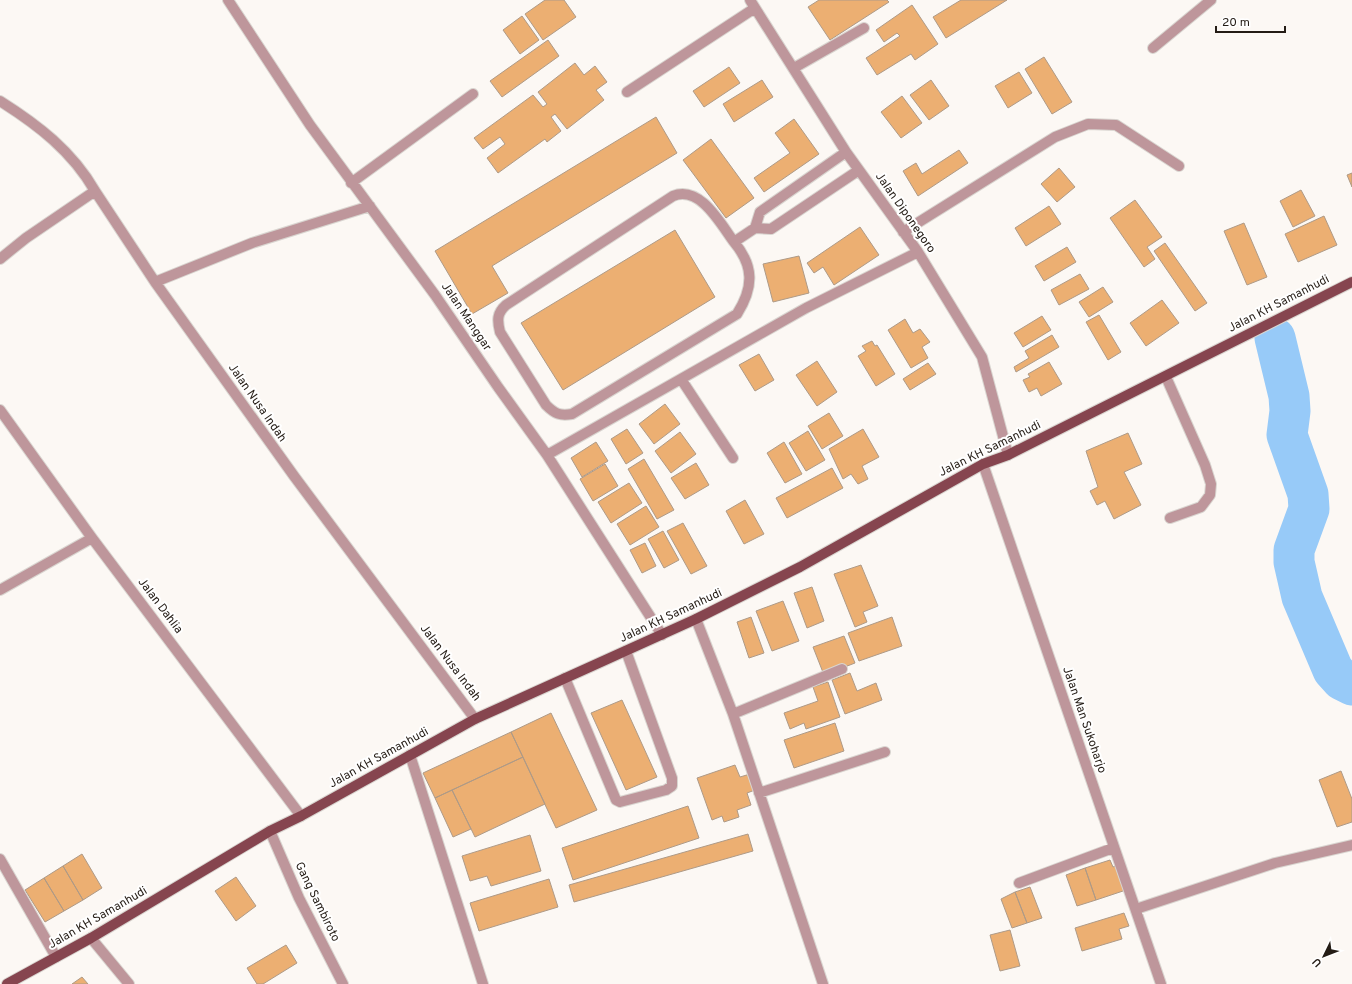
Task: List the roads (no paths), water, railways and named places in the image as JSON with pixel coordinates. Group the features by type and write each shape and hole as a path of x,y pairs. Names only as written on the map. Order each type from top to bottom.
{"main road":[{"name":"Jalan KH Samanhudi","path":"7,984 91,938 270,831 301,816 475,719 696,619 800,567 983,464 1008,454 1166,377 1249,333 1280,319 1352,282"}],"street":[{"name":"Jalan Manggar","path":"228,0 310,125 351,183 370,206 435,295 547,455 662,635"},
{"path":"1153,48 1211,0"},
{"path":"627,92 752,4"},
{"name":"Jalan Diponegoro","path":"752,4 846,152 918,252 982,357 1008,454"},
{"path":"794,68 864,28"},
{"path":"351,183 473,94"},
{"name":"Jalan Nusa Indah","path":"0,101 32,121 50,136 74,160 155,282 294,476 475,719"},
{"path":"903,232 1055,137 1088,124 1116,125 1179,166"},
{"path":"734,242 754,228 760,212 846,152"},
{"path":"754,228 771,229 859,170"},
{"path":"0,259 26,238 95,191"},
{"path":"681,193 689,194 699,199 734,242 744,254 748,266 750,286 746,300 737,314 572,414 563,416 554,413 546,405 500,332 498,321 500,311 506,305 666,200 681,193"},
{"path":"155,282 252,243 370,206"},
{"path":"547,455 806,308 918,252"},
{"path":"1166,377 1205,466 1211,484 1210,495 1201,507 1170,518"},
{"path":"681,379 732,458"},
{"name":"Jalan Dahlia","path":"0,410 92,538 301,816"},
{"name":"Jalan Man Sukoharjo","path":"983,464 1113,848 1136,909 1161,984"},
{"path":"0,590 92,538"},
{"path":"696,619 734,714 823,984"},
{"path":"565,678 616,800 620,802 666,790 672,786 672,778 626,651"},
{"path":"734,714 842,669"},
{"path":"759,793 886,752"},
{"path":"410,755 483,984"},
{"name":"Gang Sambiroto","path":"270,831 299,898 343,984"},
{"path":"1136,909 1276,863 1352,845"},
{"path":"1019,883 1113,848"},
{"path":"0,859 56,957"},
{"path":"91,938 129,984"}],"waterway":[{"path":"1275,338 1289,396 1290,411 1287,435 1308,494 1309,509 1294,550 1294,562 1302,597 1333,670 1342,680 1352,685"}]}
